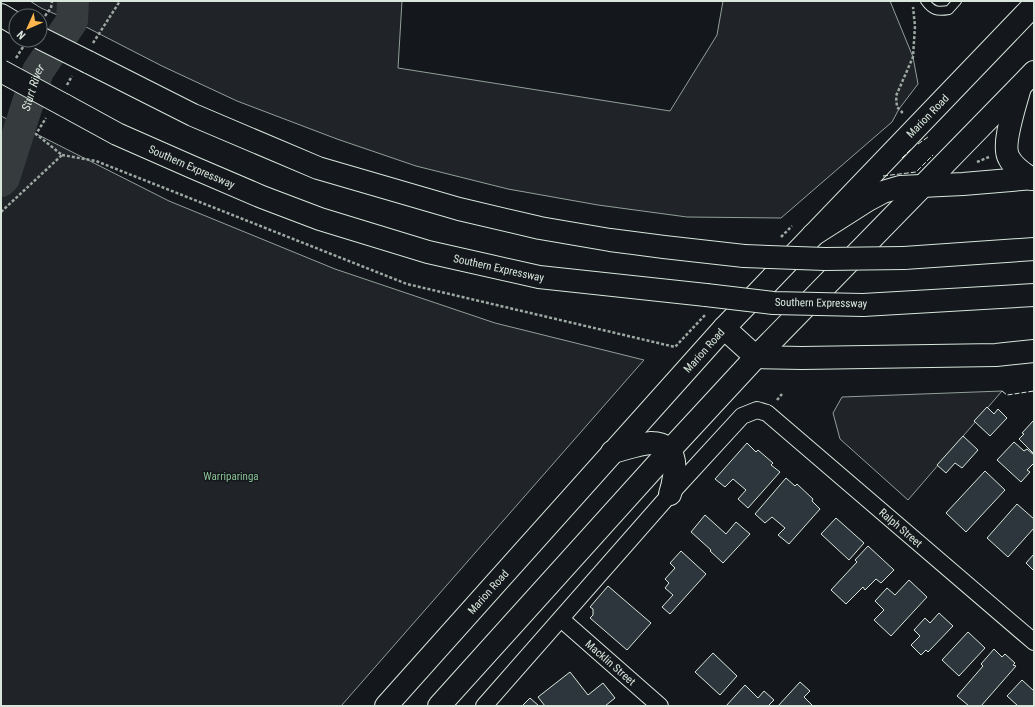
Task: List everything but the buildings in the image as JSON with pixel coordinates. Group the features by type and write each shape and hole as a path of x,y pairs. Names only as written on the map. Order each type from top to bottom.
{"main road":[{"name":"Marion Road","path":"386,706 724,328 1034,5"},
{"path":"48,42 193,115 326,170 459,209 540,228 664,248 744,256 825,259 904,258 1034,249"},
{"name":"Southern Expressway","path":"1,71 117,134 262,197 320,219 428,252 540,276 707,304 774,303 864,305 1034,295"},
{"path":"1027,80 1009,129 1006,150 1008,157 1017,169 1033,178"},
{"path":"439,706 756,357 923,186 952,154 1027,80"},
{"path":"813,235 868,200 883,192 900,187 963,184 1033,178"},
{"path":"724,328 756,357 802,358 989,355 1034,351"},
{"path":"612,452 651,443 663,446 669,451 674,460 675,470 670,494"}],"street":[{"name":"Ralph Street","path":"670,494 742,416 757,410 767,413 1034,642"},
{"path":"484,706 670,494"},
{"name":"Macklin Street","path":"561,619 660,706"}],"lane":[{"path":"925,1 930,8 939,12 949,10 957,1"}],"path":[{"path":"48,12 51,8 52,1"},
{"path":"897,117 902,112 897,107 896,96 913,57 915,26 912,1"},
{"path":"36,134 62,155 96,161 407,284 675,346 707,304"},
{"path":"1,212 62,155"},
{"path":"976,162 991,156"},
{"path":"778,240 795,223"}],"green space":[{"path":"30,1 402,1 398,68 670,111 717,35 723,1 890,1 913,57 918,84 899,109 892,122 781,218 687,217 598,205 508,189 416,166 337,139 237,101 162,66 88,28 48,11 48,8 41,8"},
{"name":"Warriparinga","path":"1,116 169,201 335,269 495,323 644,360 341,706 1,706"},
{"path":"1002,391 908,500 840,439 833,413 842,397"}],"waterway":[{"name":"Sturt River","path":"1,181 4,178 38,71 72,21 73,1"}],"fence":[{"path":"918,144 928,137"},
{"path":"902,158 911,149"},
{"path":"883,176 916,172 933,155"},
{"path":"1002,391 1007,395 1034,391"}]}
